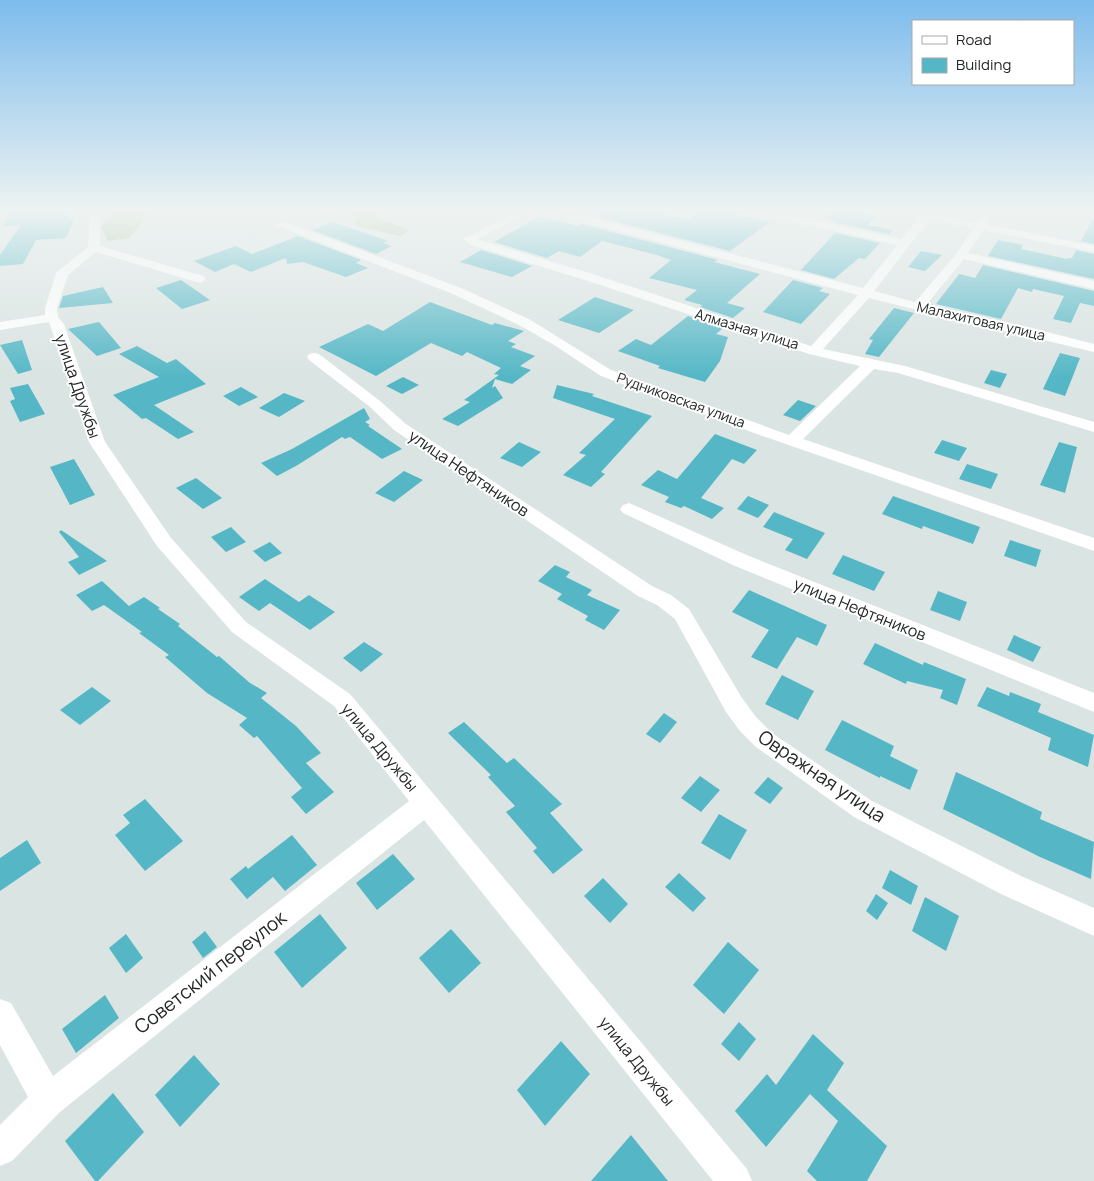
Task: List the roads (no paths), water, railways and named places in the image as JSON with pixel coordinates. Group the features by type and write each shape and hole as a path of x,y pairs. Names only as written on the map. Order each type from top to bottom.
{"street":[{"name":"улица Дружбы","path":"72,265 62,273 51,308 52,318 57,324 97,442 164,542 239,627 342,700 735,1181"},
{"path":"153,265 200,279"},
{"name":"Рудниковская улица","path":"388,265 473,298 559,342 606,373 792,441 1094,545"},
{"name":"Алмазная улица","path":"549,265 814,351 900,369 1094,427"},
{"name":"Малахитовая улица","path":"760,265 866,293 1094,348"},
{"path":"814,351 866,293 887,265"},
{"path":"919,306 953,265"},
{"path":"1006,265 1094,285"},
{"path":"0,326 52,318"},
{"name":"улица Нефтяников","path":"314,357 375,404 400,426 645,591 664,600 682,614"},
{"path":"792,441 871,363"},
{"name":"улица Нефтяников","path":"629,509 742,561 1094,703"},
{"name":"Овражная улица","path":"682,614 734,705 748,724 764,740 863,809 1011,885 1094,922"},
{"name":"Советский переулок","path":"0,1149 48,1100 426,802"},
{"path":"0,1014 48,1100"}]}
